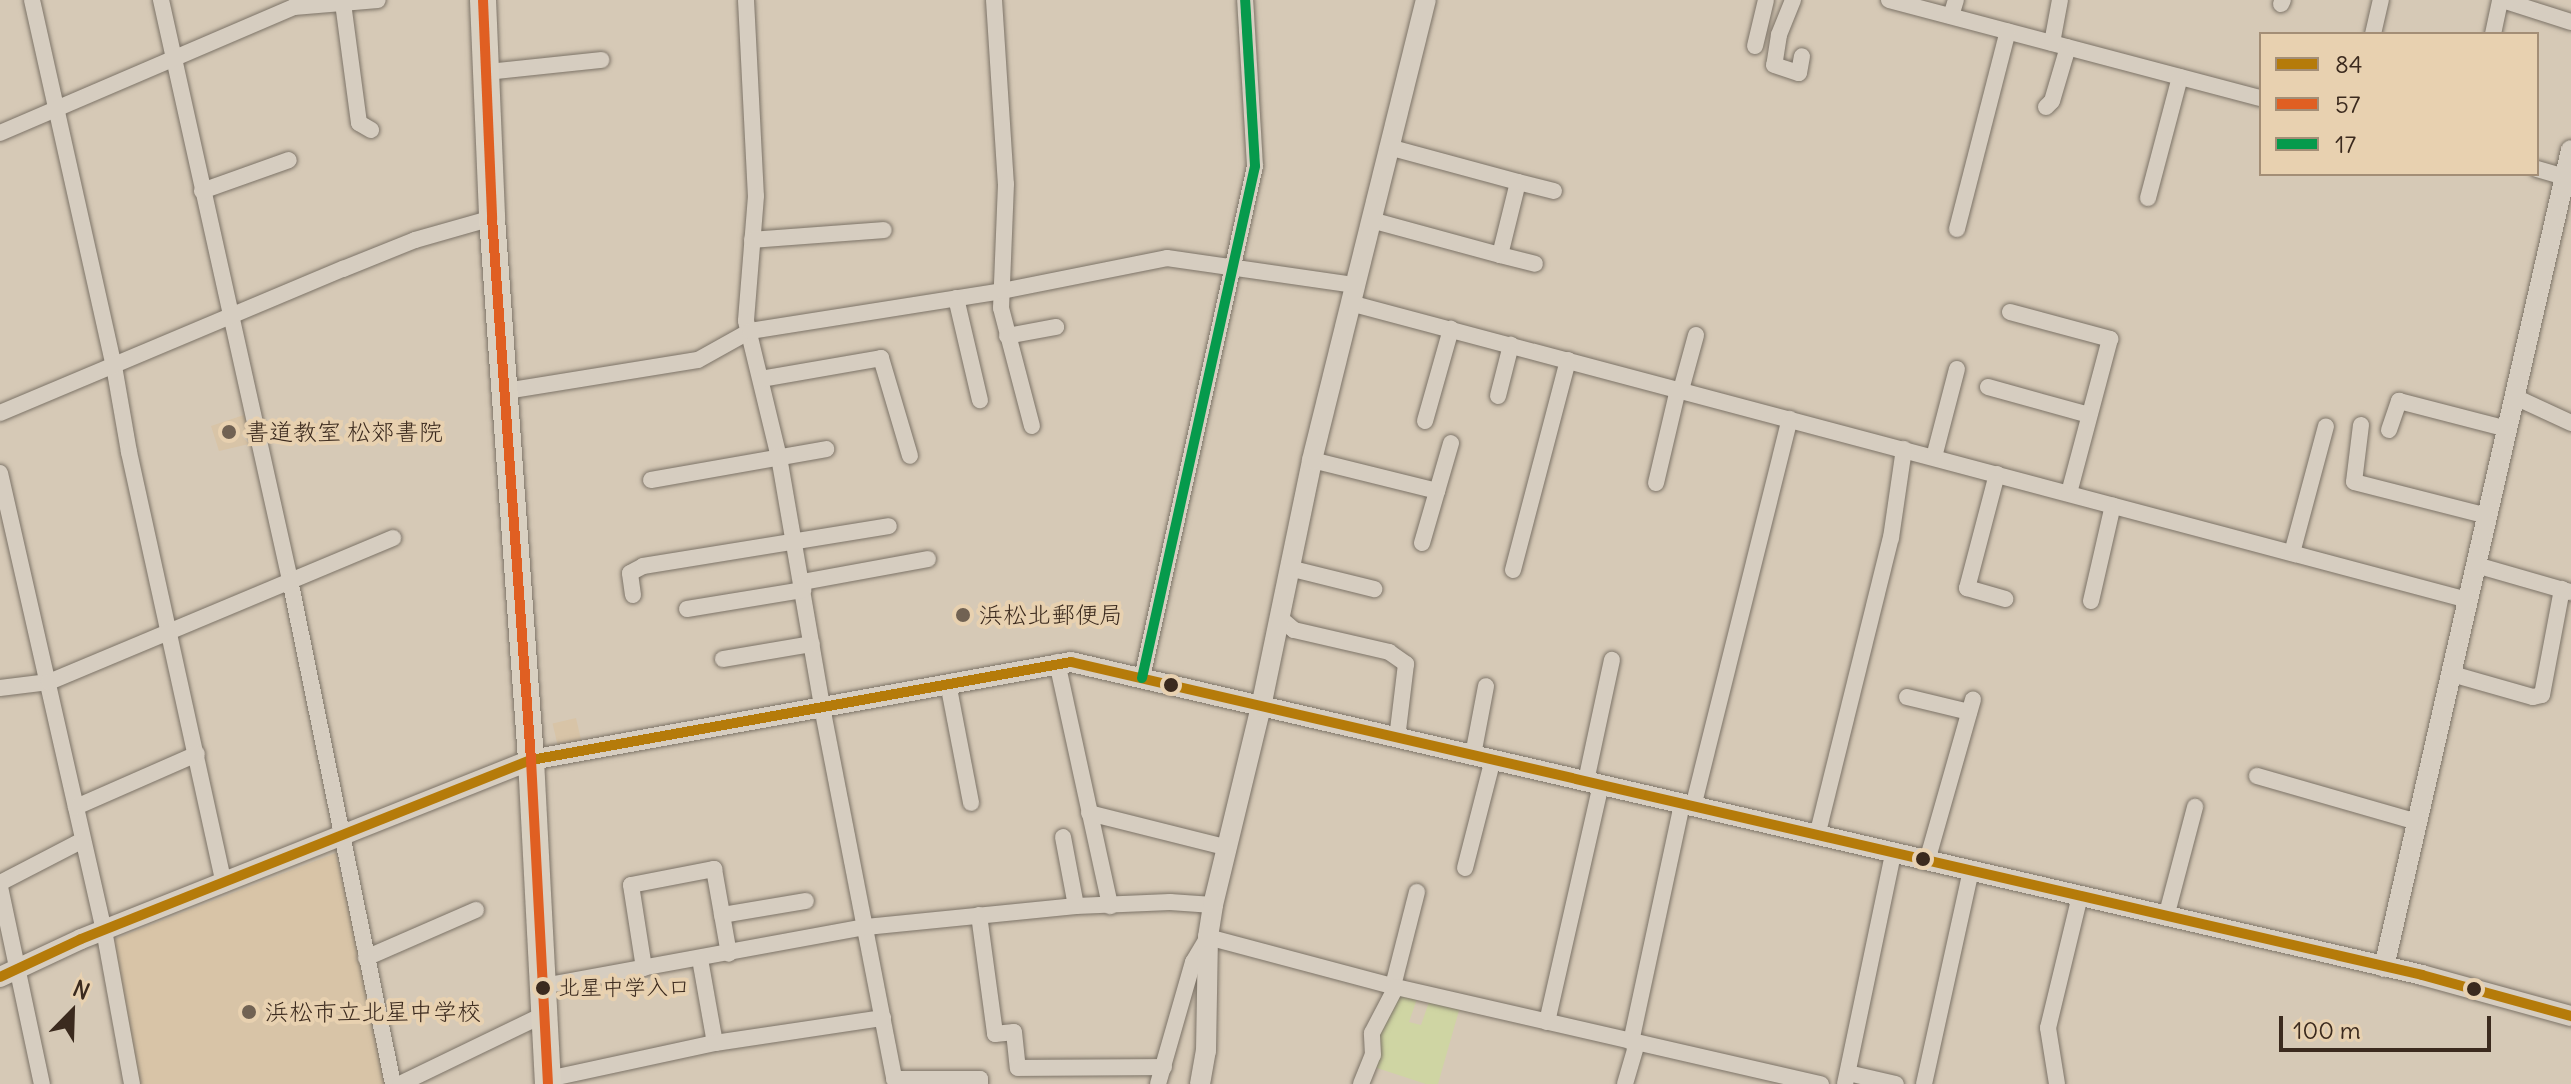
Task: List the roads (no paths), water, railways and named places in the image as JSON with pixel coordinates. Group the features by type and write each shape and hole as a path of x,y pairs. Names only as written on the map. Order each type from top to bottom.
{"highway":[{"path":"483,0 492,218 531,760 548,1082"}],"street":[{"path":"32,0 114,366 129,452 224,884"},
{"path":"161,0 290,580 393,1084"},
{"path":"0,133 294,7 378,0"},
{"path":"746,0 756,196 746,321 779,457 822,707 894,1079 980,1079 980,1084"},
{"path":"994,0 1006,184 1002,291 1007,336 1032,426"},
{"path":"1142,678 1255,166 1245,0"},
{"path":"1200,1084 1206,1051 1208,937 1213,905 1261,707 1312,460 1426,0"},
{"path":"1755,46 1766,0"},
{"path":"1793,0 1779,35 1774,65 1799,73 1802,56"},
{"path":"1889,0 1953,8 2008,31 2259,97"},
{"path":"2046,107 2052,101 2060,45 2060,0"},
{"path":"2373,32 2381,0"},
{"path":"2493,32 2501,0 2571,22"},
{"path":"343,3 359,123 371,130"},
{"path":"1957,229 2008,31"},
{"path":"487,72 601,60"},
{"path":"2148,198 2180,77"},
{"path":"1388,147 1554,191"},
{"path":"2384,967 2571,150"},
{"path":"202,191 289,160"},
{"path":"2539,170 2565,177"},
{"path":"1500,255 1518,182"},
{"path":"0,413 415,240 492,218"},
{"path":"1371,220 1535,264"},
{"path":"752,240 884,230"},
{"path":"506,391 698,360 750,331 1002,291 1167,258 1233,266 1352,294 1451,329 2468,600"},
{"path":"956,298 980,400"},
{"path":"2010,312 2110,339 2069,493"},
{"path":"1007,336 1056,327"},
{"path":"1425,421 1451,329"},
{"path":"1656,483 1696,335"},
{"path":"1498,396 1511,345"},
{"path":"761,379 881,358 910,456"},
{"path":"1513,570 1568,360"},
{"path":"1934,457 1957,369"},
{"path":"1988,387 2089,415"},
{"path":"2515,397 2571,423"},
{"path":"2389,430 2399,401 2507,429"},
{"path":"1625,1084 1687,806 1790,419"},
{"path":"2361,425 2354,482 2487,516"},
{"path":"2292,553 2326,426"},
{"path":"1422,543 1451,443"},
{"path":"651,480 826,449"},
{"path":"1817,836 1887,553 1904,449"},
{"path":"1312,460 1437,491"},
{"path":"0,473 49,682 81,841 104,930 132,1084"},
{"path":"1997,474 1967,588 2005,599"},
{"path":"2091,601 2113,505"},
{"path":"633,595 630,573 636,568 794,539 889,526"},
{"path":"0,688 49,682 393,538"},
{"path":"687,609 928,559"},
{"path":"2452,674 2533,697 2542,695 2566,590 2476,565"},
{"path":"1289,568 1374,589"},
{"path":"1279,617 1294,630 1389,652 1406,664 1397,738"},
{"path":"723,659 812,644"},
{"path":"1547,1022 1594,782 1612,660"},
{"path":"1057,662 1110,906"},
{"path":"9,973 104,930 531,760 1057,662 1071,662 2384,967 2571,1016"},
{"path":"948,683 971,803"},
{"path":"1465,868 1483,757 1486,686"},
{"path":"1907,697 1971,705 1927,861"},
{"path":"76,807 197,754"},
{"path":"2257,776 2417,822"},
{"path":"2166,917 2195,807"},
{"path":"1089,813 1228,848"},
{"path":"1063,837 1076,906"},
{"path":"42,1084 9,973 0,885 81,841"},
{"path":"1893,854 1846,1078 1896,1084"},
{"path":"644,968 631,885 714,869 729,954"},
{"path":"1924,1084 1971,871"},
{"path":"1361,1084 1373,1055 1372,1033 1395,987 1417,892"},
{"path":"2057,1084 2048,1028 2080,896"},
{"path":"722,915 806,901"},
{"path":"543,986 866,927 1076,906 1170,902 1213,905"},
{"path":"366,958 476,910"},
{"path":"979,915 995,1034 1014,1032 1018,1068 1164,1067"},
{"path":"1208,937 1395,987 1821,1084"},
{"path":"1158,1084 1193,962 1208,937"},
{"path":"700,959 715,1043"},
{"path":"400,1084 545,1014"},
{"path":"548,1082 715,1043 883,1018"}],"place":[{"name":"書道教室 松郊書院","path":"229,432"},
{"name":"浜松北郵便局","path":"963,615"},
{"name":"北星中学入口","path":"543,988"},
{"name":"浜松市立北星中学校","path":"249,1012"}]}
